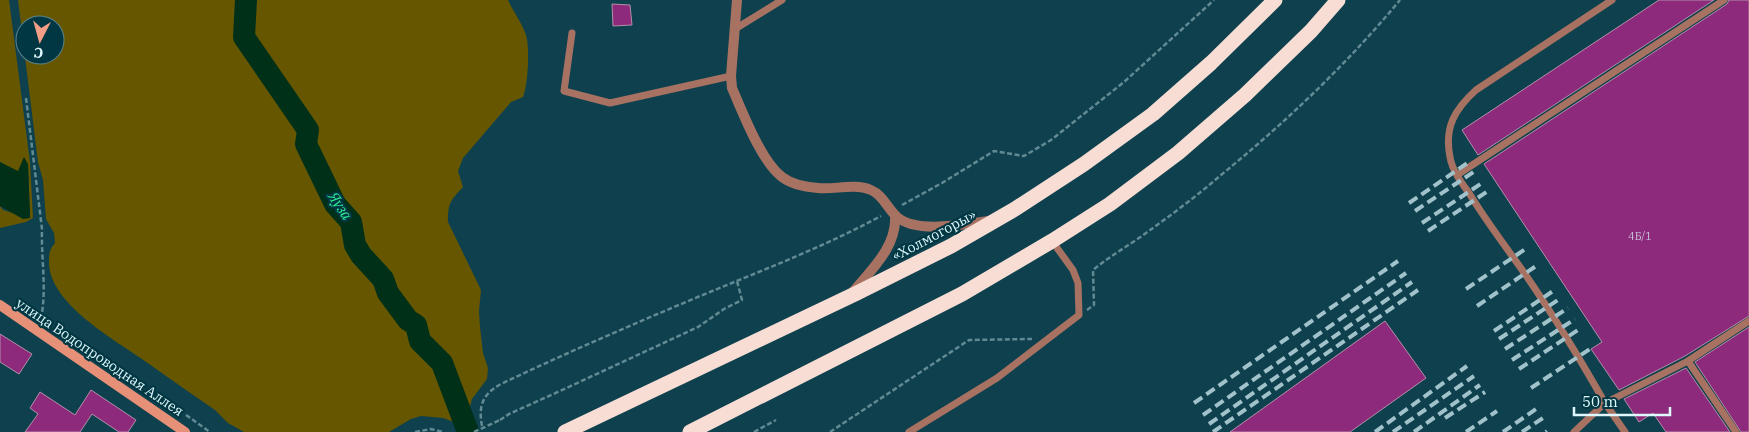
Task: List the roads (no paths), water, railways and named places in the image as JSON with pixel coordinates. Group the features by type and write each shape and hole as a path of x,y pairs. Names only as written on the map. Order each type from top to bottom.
{"highway":[{"name":"«Холмогоры»","path":"565,432 849,297 995,221 1084,164 1153,114 1211,63 1275,0"},
{"path":"690,432 962,294 1110,204 1178,153 1245,95 1311,30 1338,0"}],"street":[{"path":"737,0 731,76 732,88 767,160 782,177 790,182 818,188 851,187 870,190 885,200 894,213 902,220 914,224 930,227 995,221"},
{"path":"849,297 879,261 892,241 896,225 894,213"},
{"name":"улица Водопроводная Аллея","path":"0,305 178,430"}],"lane":[{"path":"735,29 782,0"},
{"path":"1612,0 1476,90 1456,110 1449,134 1450,159 1457,175 1558,322 1605,403 1625,432"},
{"path":"1457,175 1724,0"},
{"path":"572,33 564,91 610,103 731,76"},
{"path":"909,432 997,378 1079,315 1078,283 1073,270 1052,241"},
{"path":"1574,432 1605,403 1688,361 1749,321"},
{"path":"1688,361 1736,432"}],"waterway":[{"name":"Яуза","path":"246,0 244,37 308,130 306,144 335,204 351,222 355,245 361,255 383,279 388,293 408,320 416,325 420,341 442,363 468,432"}],"railway":[{"path":"1409,203 1469,162"},
{"path":"1415,211 1475,171"},
{"path":"1422,223 1482,183"},
{"path":"1428,231 1488,191"},
{"path":"1466,289 1527,248"},
{"path":"1194,403 1398,261"},
{"path":"1477,306 1539,264"},
{"path":"1203,415 1406,273"},
{"path":"1209,424 1412,282"},
{"path":"1494,331 1556,289"},
{"path":"1213,432 1418,290"},
{"path":"1499,339 1561,298"},
{"path":"1505,349 1568,308"},
{"path":"1512,360 1575,319"},
{"path":"1519,369 1581,328"},
{"path":"1531,388 1593,347"},
{"path":"1375,432 1467,366"},
{"path":"1393,432 1474,376"},
{"path":"1414,432 1480,385"},
{"path":"1445,418 1485,392"},
{"path":"1503,432 1539,407"},
{"path":"1466,432 1497,411"},
{"path":"1522,432 1543,418"}]}
